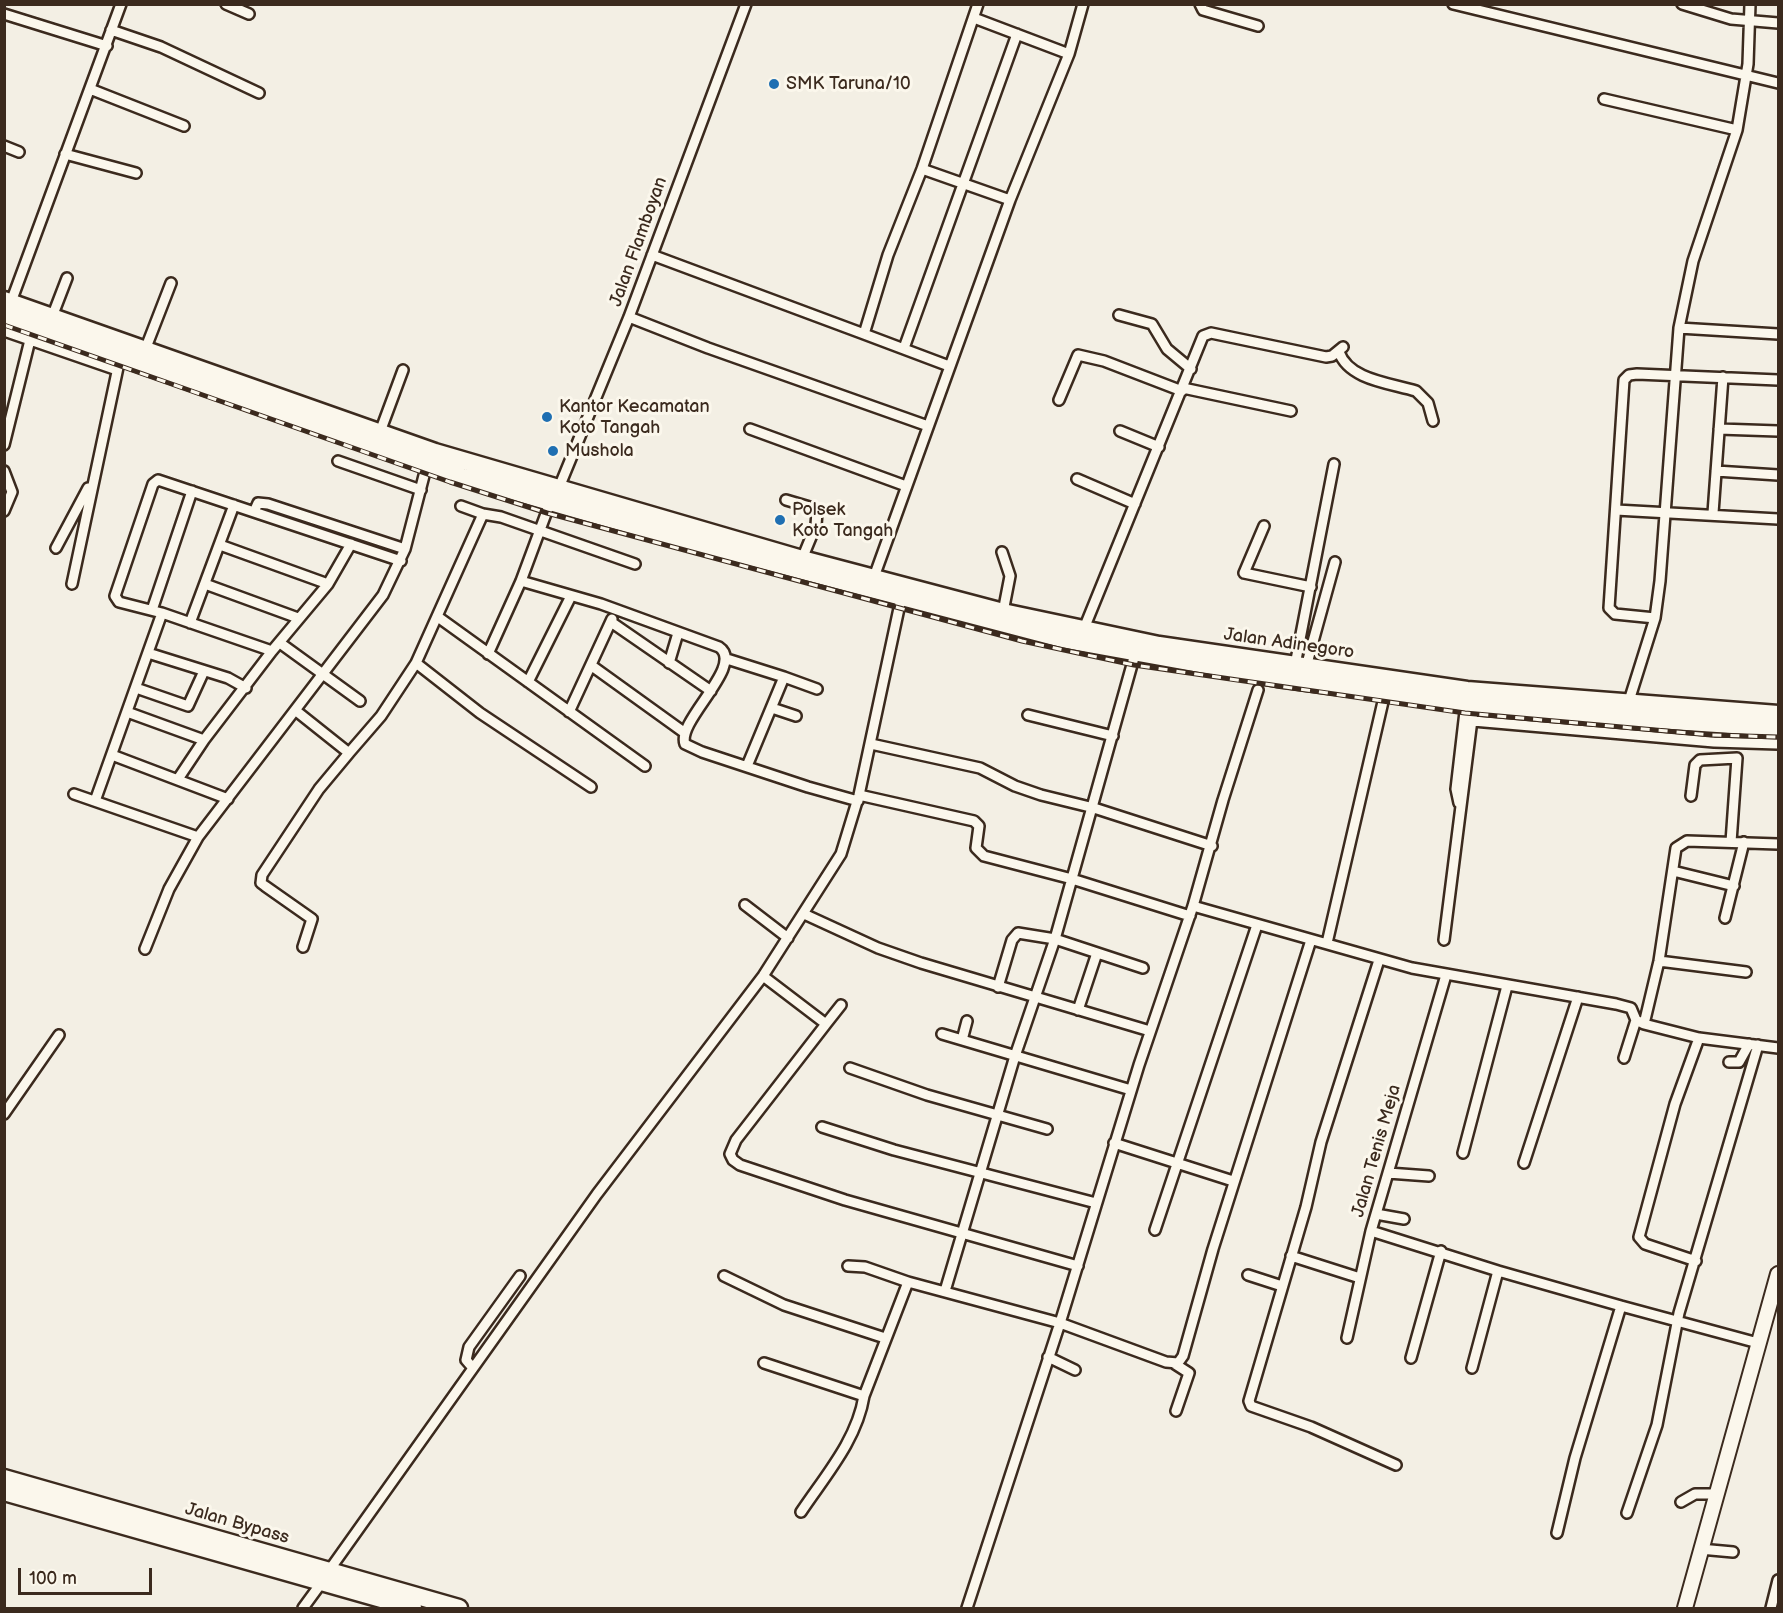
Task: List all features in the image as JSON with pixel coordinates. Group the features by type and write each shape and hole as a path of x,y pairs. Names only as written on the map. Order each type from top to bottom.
{"highway":[{"path":"7,306 52,317 145,350 241,392 427,464 554,496 901,599 1066,640 1136,654 1277,670 1471,710 1779,728"},
{"path":"7,306 118,364 241,392"},
{"path":"258,398 380,432 554,496"},
{"name":"Jalan Adinegoro","path":"554,496 1003,612 1250,666"},
{"name":"Jalan Adinegoro","path":"1277,670 1301,666 1467,690 1779,714"},
{"name":"Jalan Bypass","path":"4,1478 325,1577 413,1608"},
{"name":"Jalan Bypass","path":"4,1492 325,1577 459,1608"}],"street":[{"path":"7,306 121,4"},
{"path":"226,4 249,14"},
{"name":"Jalan Flamboyan","path":"488,654 522,581 554,496 629,317 746,4"},
{"path":"864,334 888,255 922,169 978,4"},
{"path":"874,577 1010,200 1069,54 1082,6 1070,4"},
{"path":"1200,4 1203,10 1258,26"},
{"path":"1453,4 1779,83"},
{"path":"1500,15 1504,4"},
{"path":"1682,4 1749,22 1779,22"},
{"path":"1628,704 1655,618 1666,513 1679,328 1693,261 1737,130 1746,76 1750,4"},
{"path":"4,14 107,46"},
{"path":"974,18 1069,54"},
{"path":"111,30 161,48 259,93"},
{"path":"904,348 1017,34"},
{"path":"90,89 184,126"},
{"path":"1604,99 1737,130"},
{"path":"4,146 19,152"},
{"path":"65,154 136,173"},
{"path":"922,169 1010,200"},
{"path":"652,255 949,366"},
{"path":"52,317 67,278"},
{"path":"145,350 171,283"},
{"path":"1119,315 1152,324 1167,349 1191,369"},
{"path":"629,317 708,348 928,426"},
{"path":"1679,328 1779,334"},
{"path":"4,331 118,364 72,584"},
{"path":"1083,631 1191,369 1201,339 1211,333 1326,357 1341,350 1343,363 1353,372 1416,391 1424,396 1433,421"},
{"path":"4,445 30,340"},
{"path":"1059,400 1078,355 1104,361 1182,389 1291,411"},
{"path":"380,432 403,370"},
{"path":"1655,618 1616,614 1609,608 1624,380 1629,375 1674,374 1779,380"},
{"path":"1713,513 1723,376"},
{"path":"750,429 906,486"},
{"path":"1719,429 1779,431"},
{"path":"1120,431 1159,447"},
{"path":"338,460 421,490"},
{"path":"145,949 169,889 198,837 376,605 401,561 427,464"},
{"path":"1301,666 1311,587 1334,464"},
{"path":"4,471 12,492 4,512"},
{"path":"1716,471 1779,475"},
{"path":"272,651 157,612 119,602 115,596 153,484 160,480 401,561"},
{"path":"1077,480 1136,504"},
{"path":"56,548 92,481"},
{"path":"95,801 148,653 157,612 192,491"},
{"path":"786,500 813,508 817,512 816,525 802,559"},
{"path":"254,512 258,503 268,504 405,549"},
{"path":"190,623 234,505"},
{"path":"461,506 635,564"},
{"path":"1616,510 1713,513 1779,519"},
{"path":"303,947 312,920 261,883 262,874 319,789 381,716 416,663 483,514"},
{"path":"1264,526 1244,573 1311,587"},
{"path":"178,779 204,740 246,688 272,651 328,584 351,544"},
{"path":"219,545 328,584"},
{"path":"1002,552 1010,576 1003,612"},
{"path":"1301,666 1335,562"},
{"path":"522,581 719,646 726,653 727,659 711,691 685,733 684,741 690,747 859,798 974,821 980,829 976,848 981,854 1192,911 1327,943 1378,960 1446,975 1631,1008 1640,1022 1699,1038 1779,1048"},
{"path":"205,584 298,618"},
{"path":"528,682 571,596"},
{"path":"303,1608 603,1185 763,976 841,854 859,798 901,599"},
{"path":"569,712 592,666 615,610"},
{"path":"438,617 645,766"},
{"path":"611,622 711,691"},
{"path":"669,663 678,633"},
{"path":"280,643 360,701"},
{"path":"148,653 228,678 246,688"},
{"path":"945,1291 1015,1056 1055,939 1136,654"},
{"path":"727,659 817,689"},
{"path":"416,663 480,712 591,787"},
{"path":"592,666 685,733"},
{"path":"136,688 188,706 192,702 204,670"},
{"path":"747,766 784,677"},
{"path":"967,1608 1060,1323 1150,1031 1192,911 1257,690"},
{"path":"1327,943 1385,693"},
{"path":"772,708 796,716"},
{"path":"295,710 349,753"},
{"path":"1444,940 1460,808 1456,789 1471,710"},
{"path":"1466,739 1471,710"},
{"path":"1471,710 1714,742 1779,744"},
{"path":"127,712 204,740"},
{"path":"1028,715 1113,736"},
{"path":"871,744 980,768 1015,786 1094,808 1212,846"},
{"path":"112,755 228,799"},
{"path":"1691,796 1695,765 1700,760 1737,758 1731,842"},
{"path":"74,794 198,837"},
{"path":"1624,1058 1640,1022 1659,961 1676,848 1682,842 1779,844"},
{"path":"1725,918 1744,842"},
{"path":"1673,871 1734,886"},
{"path":"745,905 788,938"},
{"path":"804,914 891,953 1150,1031"},
{"path":"1155,1230 1257,925"},
{"path":"998,987 1015,935 1030,933 1143,968"},
{"path":"1175,1364 1183,1356 1233,1181 1311,940"},
{"path":"1078,1010 1097,953"},
{"path":"1378,960 1321,1142 1306,1207 1249,1397 1249,1404 1311,1426 1396,1465"},
{"path":"1659,961 1746,972"},
{"name":"Jalan Tenis Meja","path":"1347,1338 1371,1231 1446,975"},
{"path":"763,976 826,1023"},
{"path":"1463,1153 1507,986"},
{"path":"1524,1163 1578,997"},
{"path":"841,1005 743,1131 732,1149 731,1157 740,1165 798,1185 1078,1266"},
{"path":"962,1040 967,1021"},
{"path":"942,1034 1131,1090"},
{"path":"4,1114 59,1035"},
{"path":"1696,1261 1645,1244 1639,1237 1675,1104 1699,1038"},
{"path":"1729,1062 1739,1062 1753,1044"},
{"path":"1627,1513 1657,1425 1678,1322 1753,1044"},
{"path":"850,1068 927,1095 1047,1129"},
{"path":"822,1127 894,1150 1096,1203"},
{"path":"1114,1143 1177,1161 1233,1181"},
{"path":"1388,1173 1429,1176"},
{"path":"1376,1214 1404,1219"},
{"path":"1371,1231 1441,1251 1498,1271 1758,1343"},
{"path":"1411,1358 1441,1251"},
{"path":"1291,1256 1360,1278"},
{"path":"848,1266 865,1267 909,1282 1060,1323 1175,1364 1189,1373 1176,1411"},
{"path":"1472,1368 1498,1271"},
{"path":"1685,1608 1715,1494 1779,1274"},
{"path":"1248,1275 1282,1286"},
{"path":"473,1368 465,1360 469,1347 520,1276"},
{"path":"724,1276 784,1305 885,1338"},
{"path":"801,1512 849,1438 861,1414 864,1396 885,1338 909,1282"},
{"path":"1557,1533 1575,1458 1621,1306"},
{"path":"1048,1357 1075,1371"},
{"path":"764,1364 864,1396"},
{"path":"1681,1502 1695,1494 1715,1494"},
{"path":"1700,1549 1733,1552"},
{"path":"1771,1608 1779,1580"}],"railway":[{"path":"4,325 450,482 547,513 1022,641 1134,665 1465,713 1711,735 1778,737"}],"place":[{"name":"SMK Taruna/10","path":"774,84"},
{"name":"Kantor Kecamatan Koto Tangah","path":"547,417"},
{"name":"Mushola","path":"553,451"},
{"name":"Polsek Koto Tangah","path":"780,520"}]}
